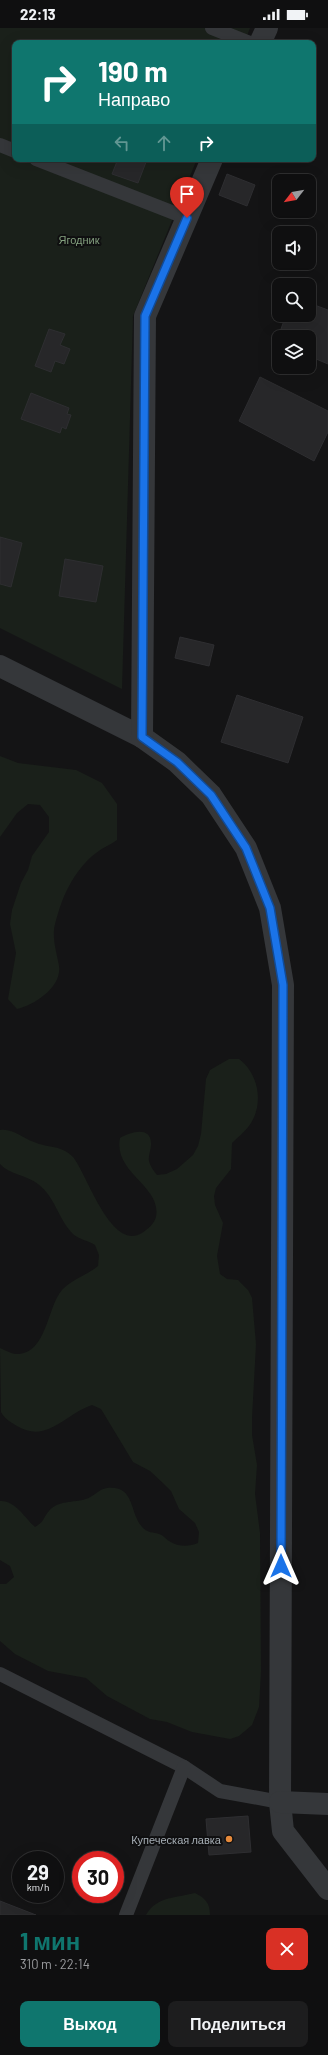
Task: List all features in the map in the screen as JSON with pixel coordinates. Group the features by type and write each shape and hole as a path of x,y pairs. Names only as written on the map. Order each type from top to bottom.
{"street":[{"path":"261,40 267,28"},
{"path":"142,737 145,316 211,162"},
{"path":"0,666 142,737 177,762 211,795 246,848 270,908 283,985 280,1802 283,1831 328,1889"},
{"path":"280,1802 326,1804"}],"lane":[{"path":"212,28 242,40"},
{"path":"0,145 12,150"},
{"path":"44,162 187,218"},
{"path":"0,1674 184,1767 220,1791 280,1802"},
{"path":"126,1915 184,1767"}],"green space":[{"name":"Ягодник","path":"0,28 250,28 245,40 12,40 12,162 196,162 133,316 122,689 0,628"},
{"path":"0,756 18,763 76,770 102,783 117,804 117,840 98,851 83,865 64,896 54,930 59,966 59,974 56,981 46,994 31,1004 17,1009 8,999 16,953 10,924 12,910 32,856 49,832 49,817 40,805 28,804 17,813 0,837"},
{"path":"229,1059 239,1059 246,1065 255,1080 258,1097 255,1115 251,1123 232,1143 231,1169 216,1188 214,1196 215,1205 223,1223 217,1256 220,1274 227,1279 238,1280 248,1290 252,1298 256,1344 252,1435 257,1465 255,1494 260,1533 261,1671 259,1707 252,1725 239,1736 230,1739 192,1732 167,1722 150,1719 107,1696 86,1678 48,1671 15,1654 0,1641 0,1584 6,1584 14,1577 10,1566 0,1560 0,1501 5,1501 15,1506 35,1527 53,1507 61,1503 86,1499 104,1489 116,1488 123,1491 127,1496 139,1522 147,1531 163,1536 173,1543 184,1546 198,1543 199,1532 195,1523 179,1509 171,1491 150,1471 133,1462 101,1409 92,1405 82,1409 56,1426 38,1432 28,1431 17,1426 9,1421 1,1412 0,1348 15,1354 26,1353 34,1347 45,1329 53,1307 62,1290 70,1283 98,1266 99,1255 95,1245 73,1234 64,1222 49,1196 38,1184 4,1168 0,1164 0,1130 9,1130 39,1144 64,1150 69,1153 79,1166 93,1194 110,1222 120,1232 131,1236 142,1233 154,1222 156,1217 156,1206 152,1196 124,1161 120,1150 120,1138 134,1132 144,1132 150,1139 151,1145 149,1161 151,1167 157,1175 166,1174 177,1169 193,1155 198,1146 201,1134 206,1079 210,1070"},
{"path":"195,1893 206,1901 209,1907 210,1915 146,1915 150,1909 161,1901"}],"building":[{"path":"117,162 146,162 138,183 112,174"},
{"path":"227,174 255,185 247,206 219,195"},
{"path":"316,306 328,310 328,364 316,359 316,330 281,330 284,322 316,322"},
{"path":"49,329 65,334 60,345 70,349 64,364 55,361 51,372 35,366"},
{"path":"260,377 328,411 328,432 314,461 239,421"},
{"path":"31,393 69,408 67,414 71,415 66,429 62,427 60,433 21,419"},
{"path":"0,537 22,543 11,587 0,584"},
{"path":"65,559 103,566 96,602 59,596"},
{"path":"180,637 214,645 209,666 175,658"},
{"path":"237,695 303,717 288,763 221,742"},
{"name":"Купеческая лавка","path":"248,1816 251,1852 209,1855 206,1819"},
{"path":"0,1901 36,1915 0,1915"}],"place":[{"name":"Купеческая лавка","path":"229,1839"}],"route":[{"path":"187,218 145,316 142,737 177,762 211,795 246,848 270,908 273,924 283,985 281,1566"}]}
